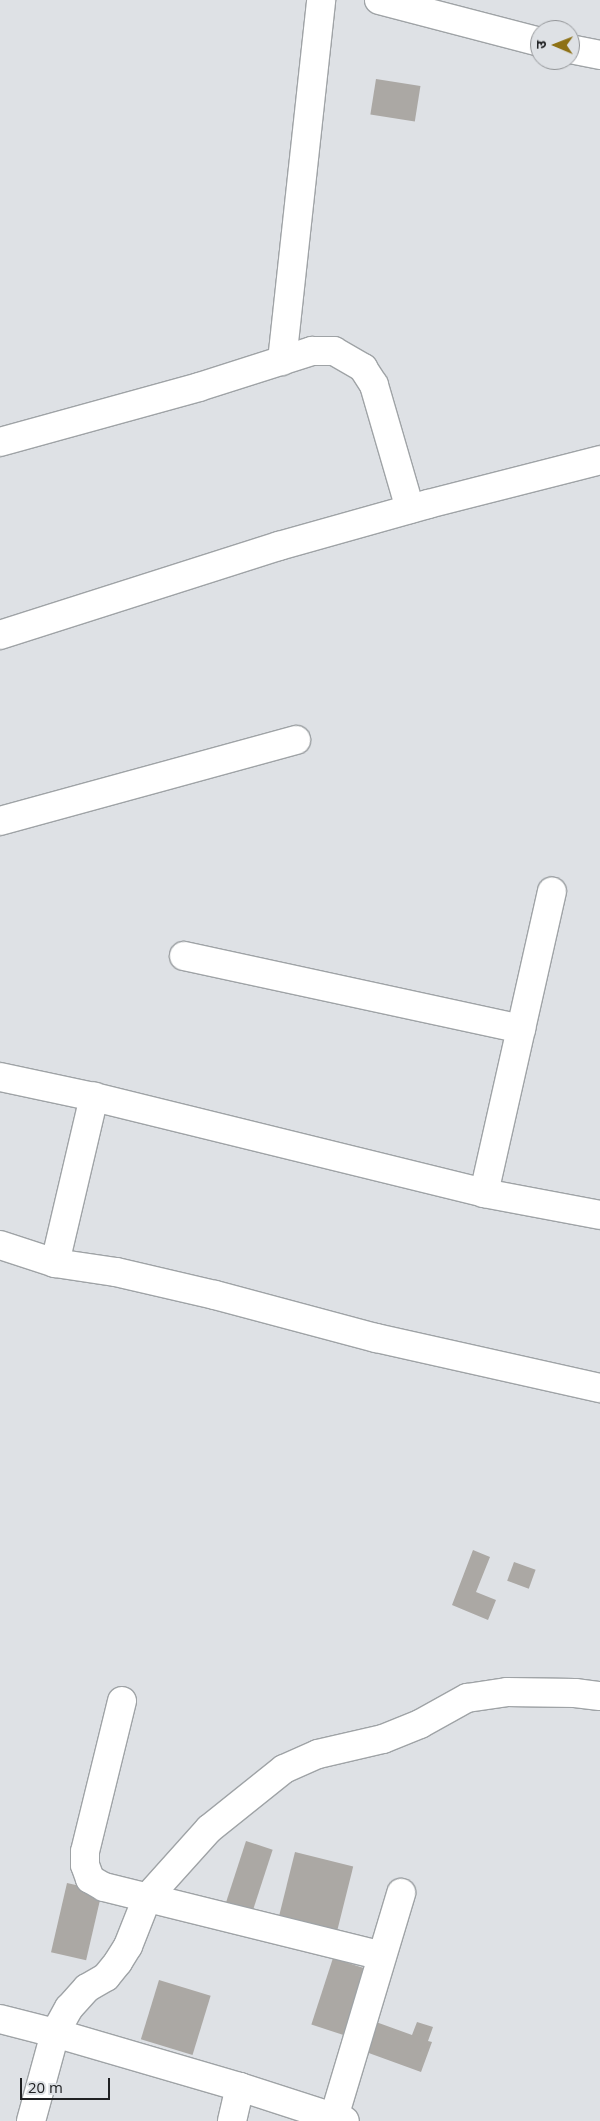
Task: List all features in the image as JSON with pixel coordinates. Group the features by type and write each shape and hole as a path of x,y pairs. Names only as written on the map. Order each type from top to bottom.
{"street":[{"path":"282,361 321,0"},
{"path":"379,0 530,39"},
{"path":"580,51 600,55"},
{"path":"0,442 199,388 312,351 334,351 362,368 374,385 410,509"},
{"path":"0,635 279,546 410,509 600,460"},
{"path":"0,821 296,740"},
{"path":"484,1193 552,892"},
{"path":"184,956 521,1028"},
{"path":"0,1077 94,1097 484,1193 600,1215"},
{"path":"55,1263 94,1097"},
{"path":"0,1246 55,1263 116,1272 170,1284 376,1338 600,1388"},
{"path":"31,2121 55,2033 69,2008 86,1988 106,1977 118,1962 128,1946 147,1898 209,1829 284,1769 318,1754 383,1739 420,1724 467,1698 507,1692 575,1692 600,1696"},
{"path":"122,1701 85,1852 85,1865 90,1879 104,1887 382,1956"},
{"path":"0,2019 55,2033 240,2087 340,2119 382,1956 401,1892"},
{"path":"232,2121 240,2087"}],"building":[{"path":"376,79 420,86 415,122 370,115"},
{"path":"473,1550 490,1557 476,1592 496,1600 488,1620 452,1605"},
{"path":"514,1562 536,1570 529,1589 507,1581"},
{"path":"246,1841 273,1850 253,1911 226,1903"},
{"path":"295,1852 353,1867 336,1934 278,1920"},
{"path":"67,1883 102,1891 86,1960 51,1952"},
{"path":"333,1958 376,1972 354,2038 311,2025"},
{"path":"159,1980 211,1996 193,2055 141,2039"},
{"path":"376,2022 412,2035 417,2022 433,2027 428,2041 432,2042 421,2072 366,2052"}]}
